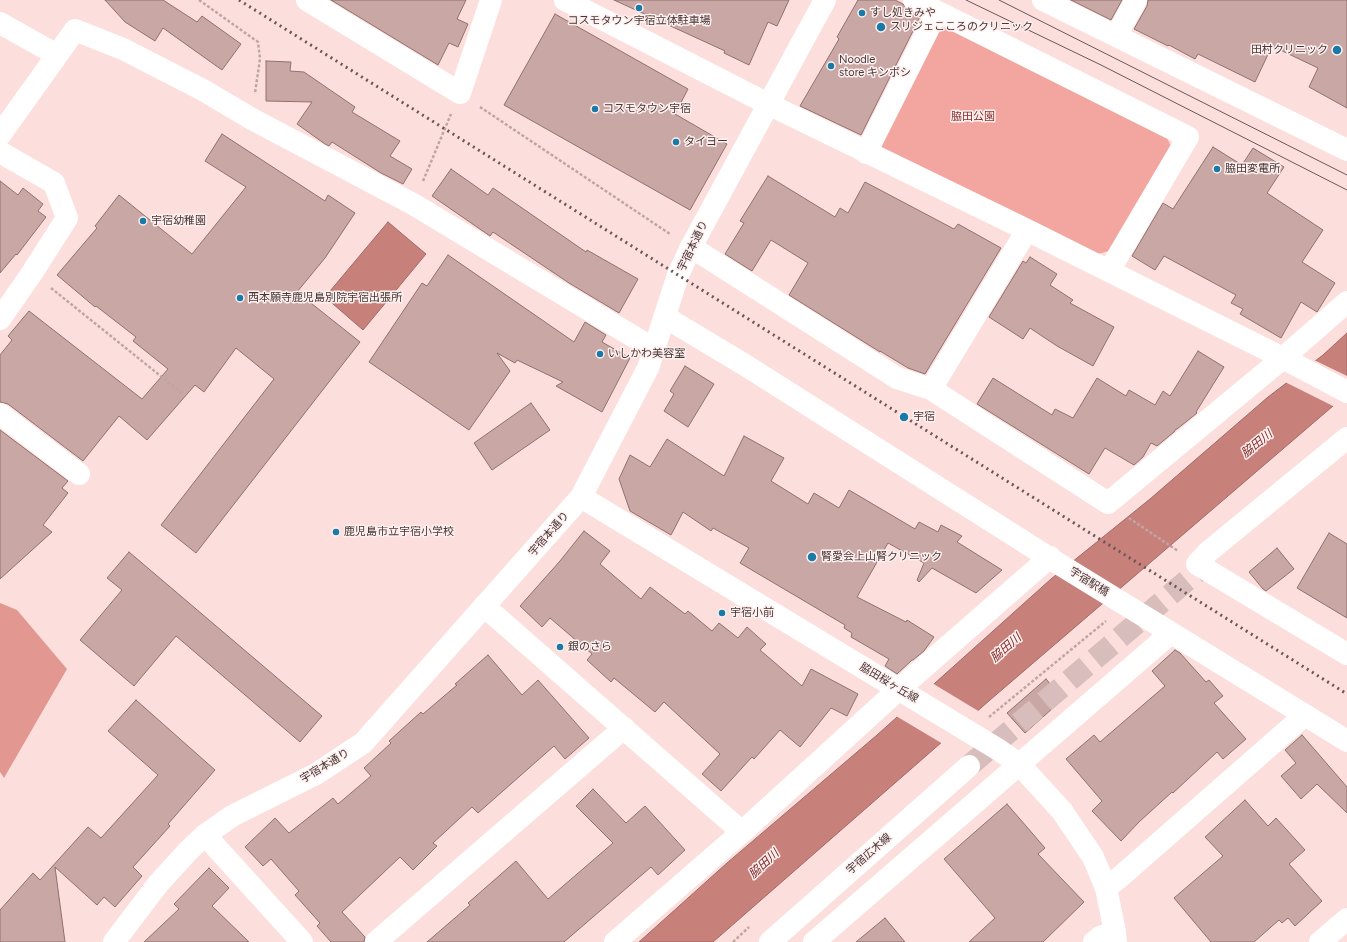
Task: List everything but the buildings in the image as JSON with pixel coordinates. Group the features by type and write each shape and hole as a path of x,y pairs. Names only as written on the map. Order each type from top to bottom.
{"street":[{"path":"307,0 460,93 491,0"},
{"path":"566,0 768,104 1027,230 1347,392"},
{"name":"宇宿本通り","path":"114,942 158,884 188,850 205,835 232,816 316,774 363,743 581,497 648,368 678,275 691,246 825,0"},
{"path":"914,0 1188,137 1108,271"},
{"path":"1043,0 1347,150"},
{"path":"1116,36 1136,0"},
{"path":"866,153 937,12"},
{"path":"0,23 57,55"},
{"path":"0,135 75,30 123,49 203,90 252,119 413,204 654,349"},
{"path":"0,152 54,183 66,218 32,273 0,319"},
{"path":"931,389 1027,230"},
{"path":"691,246 898,378 931,389 1108,503 1291,363 1347,302"},
{"name":"宇宿駅橋","path":"665,317 745,365 1122,603 1347,741"},
{"path":"0,414 78,474"},
{"path":"1347,438 1208,552 1197,564 1347,654"},
{"name":"脇田桜ヶ丘線","path":"581,497 999,750 1019,764 1062,811 1093,857 1106,888 1115,937"},
{"path":"615,942 1055,560"},
{"path":"484,606 742,832"},
{"path":"814,942 1171,633"},
{"path":"1106,888 1305,716"},
{"path":"376,942 624,728"},
{"name":"宇宿広木線","path":"770,942 969,766"},
{"path":"205,835 302,942"},
{"path":"1320,942 1347,919"},
{"path":"1094,942 1100,937 1115,937"}],"path":[{"path":"199,0 258,42 260,59 252,119"},
{"path":"413,204 460,93 671,234"},
{"path":"32,273 183,394"},
{"path":"1108,503 1197,564"},
{"path":"988,717 1122,603"}],"green space":[{"name":"脇田公園","path":"941,22 1166,136 1172,148 1109,251 1094,255 882,151 881,134"}],"shaded area":[{"path":"0,603 17,610 67,669 4,778 0,772"}],"water":[{"path":"388,222 426,254 363,330 325,297"},
{"name":"脇田川","path":"1347,333 1347,394 990,700 713,942 639,942 727,863 877,735 1051,579 1150,499 1268,397 1323,355"}],"pier":[{"path":"1314,360 1347,376 1347,397 1335,407 1285,382"},
{"path":"932,683 980,712 943,744 896,716"}],"tunnel":[{"path":"969,766 1217,555"}],"tram line":[{"path":"966,0 1101,65 1347,190"},
{"path":"999,0 1347,175"}],"railway":[{"path":"239,0 1347,694"}],"place":[{"name":"コスモタウン宇宿立体駐車場","path":"639,8"},
{"name":"すし処きみや","path":"862,13"},
{"name":"スリジェこころのクリニック","path":"881,27"},
{"name":"田村クリニック","path":"1337,50"},
{"name":"Noodle store キンボシ","path":"831,66"},
{"name":"コスモタウン宇宿","path":"595,109"},
{"name":"タイヨー","path":"676,142"},
{"name":"脇田変電所","path":"1217,169"},
{"name":"宇宿幼稚園","path":"143,221"},
{"name":"西本願寺鹿児島別院宇宿出張所","path":"240,298"},
{"name":"いしかわ美容室","path":"600,354"},
{"name":"宇宿","path":"904,417"},
{"name":"鹿児島市立宇宿小学校","path":"336,532"},
{"name":"腎愛会上山腎クリニック","path":"812,557"},
{"name":"宇宿小前","path":"722,613"},
{"name":"銀のさら","path":"560,647"}]}
